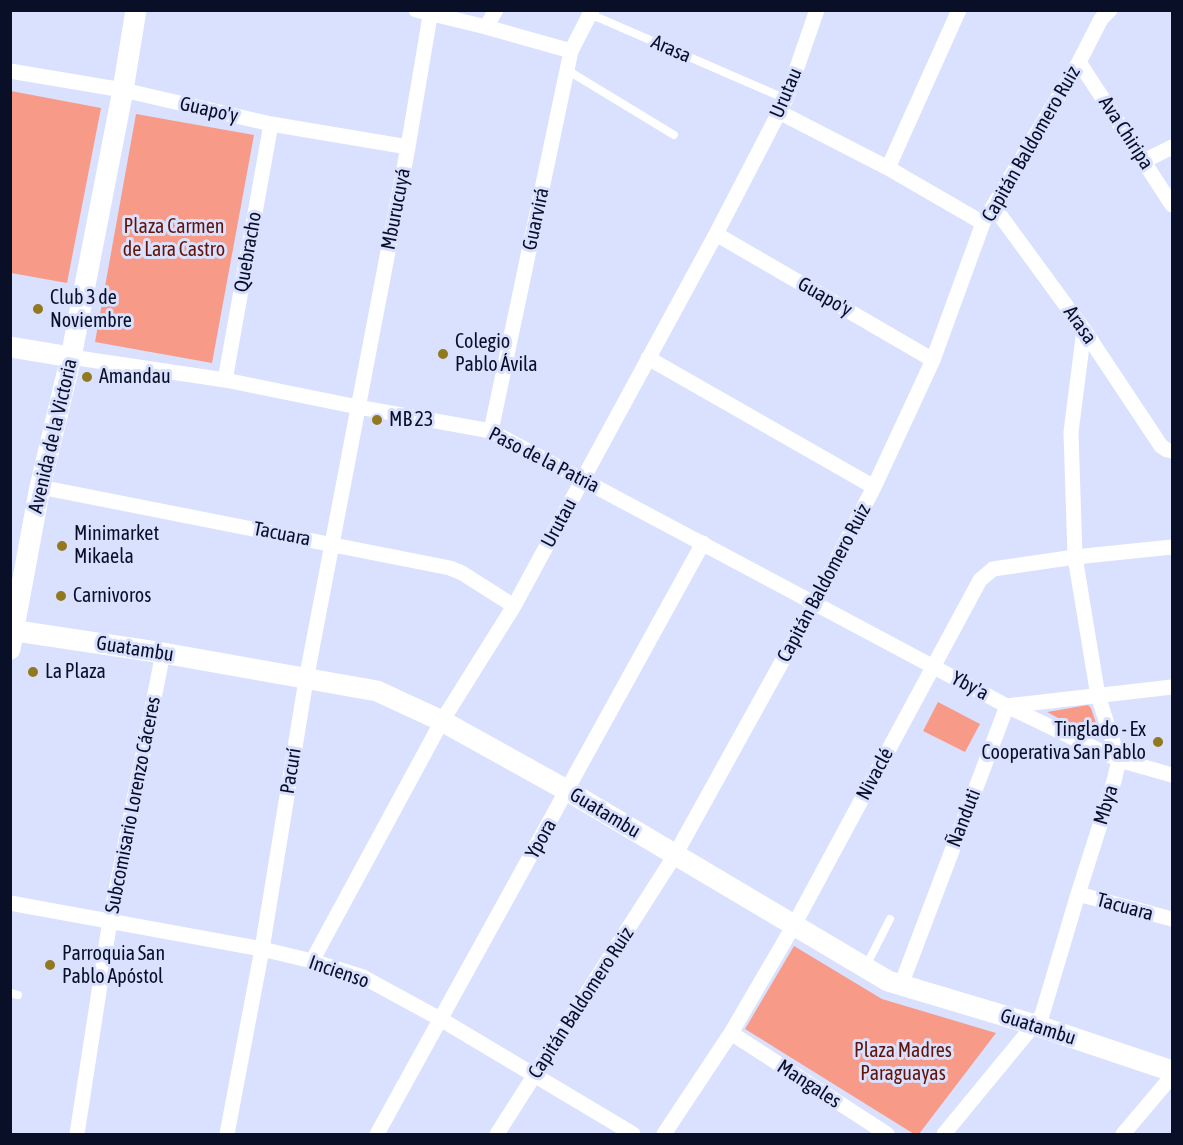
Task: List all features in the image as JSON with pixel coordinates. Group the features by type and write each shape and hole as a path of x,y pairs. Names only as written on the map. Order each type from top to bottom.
{"street":[{"name":"Avenida de la Victoria","path":"11,637 40,487 71,357 123,90 136,10"},
{"path":"486,27 496,10"},
{"name":"Urutau","path":"312,961 442,721 514,606 716,234 782,106 817,10"},
{"path":"888,168 959,10"},
{"path":"426,11 571,51"},
{"name":"Mburucuyá","path":"358,407 408,147 426,11"},
{"name":"Guarvirá","path":"491,431 571,51 591,12"},
{"name":"Capitán Baldomero Ruiz","path":"497,1134 675,855 815,602 874,487 933,360 983,223 1079,62 1100,13"},
{"name":"Ava Chiripa","path":"1079,62 1173,205"},
{"name":"Guapo'y","path":"10,71 123,90 271,124 408,147"},
{"name":"Arasa","path":"782,106 983,223"},
{"name":"Quebracho","path":"225,380 271,124"},
{"path":"1144,161 1173,147"},
{"name":"Arasa","path":"994,207 1167,448"},
{"name":"Guapo'y","path":"716,234 933,360"},
{"name":"Mbya","path":"944,1134 1042,1015 1119,760 1098,696 1076,557 1071,432 1084,330"},
{"name":"Paso de la Patria","path":"10,347 225,380 491,431 583,478 933,667"},
{"path":"648,358 874,487"},
{"name":"Pacurí","path":"227,1134 262,949 306,680 358,407"},
{"name":"Tacuara","path":"40,487 450,568 462,573 514,606"},
{"name":"Ypora","path":"377,1134 442,1020 703,543"},
{"name":"Nivaclé","path":"664,1134 731,1033 794,926 980,580 993,569 1076,557 1173,547"},
{"name":"Guatambu","path":"11,637 163,653 377,691 442,721 568,791 888,981 1035,1025 1173,1071"},
{"name":"Subcomisario Lorenzo Cáceres","path":"77,1134 110,920 163,653"},
{"name":"Yby'a","path":"933,667 1119,760 1173,775"},
{"path":"1007,706 1173,687"},
{"name":"Ñanduti","path":"901,985 1007,706"},
{"name":"Tacuara","path":"1078,894 1173,919"},
{"name":"Incienso","path":"10,903 262,949 363,977 442,1020 633,1134"},
{"name":"Mangales","path":"731,1033 887,1134"},
{"path":"1122,1134 1173,1076"}],"lane":[{"name":"Arasa","path":"591,12 782,106"},
{"path":"567,70 674,135"},
{"path":"865,967 871,960 890,919"}],"green space":[{"path":"11,91 101,108 67,283 11,273"},
{"name":"Plaza Carmen de Lara Castro","path":"136,114 254,135 212,363 95,342"},
{"path":"938,702 980,724 965,752 923,731"},
{"path":"1088,705 1100,735 1099,738 1047,712"},
{"name":"Plaza Madres Paraguayas","path":"794,946 882,999 996,1033 919,1134 914,1134 745,1029"}],"place":[{"name":"Club 3 de Noviembre","path":"38,309"},
{"name":"Colegio Pablo Ávila","path":"443,354"},
{"name":"Amandau","path":"87,377"},
{"name":"MB 23","path":"377,420"},
{"name":"Minimarket Mikaela","path":"62,546"},
{"name":"Carnivoros","path":"61,596"},
{"name":"La Plaza","path":"33,672"},
{"name":"Tinglado - Ex Cooperativa San Pablo","path":"1158,742"},
{"name":"Parroquia San Pablo Apóstol","path":"50,965"}]}
